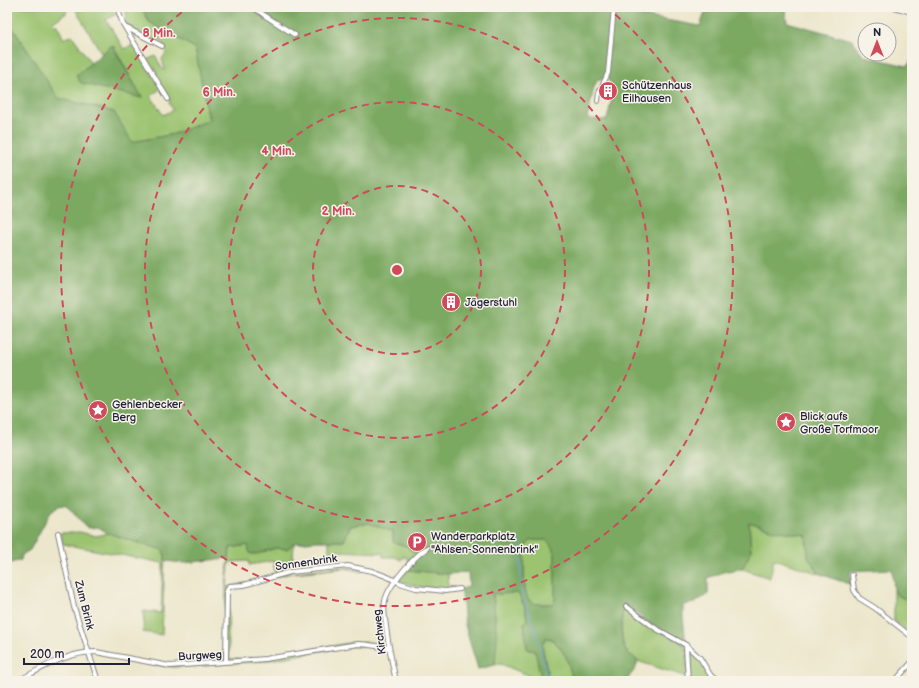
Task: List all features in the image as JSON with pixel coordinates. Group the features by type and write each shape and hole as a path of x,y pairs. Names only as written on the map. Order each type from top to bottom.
{"street":[{"path":"120,7 119,12 121,19 168,99"},
{"path":"253,7 295,35"},
{"path":"598,101 599,93 608,73 614,7"},
{"path":"894,7 912,12"},
{"path":"126,28 162,46"},
{"name":"Zum Brink","path":"58,533 74,607 98,681"},
{"name":"Kirchweg","path":"396,681 389,648 384,601 388,592 416,556 427,548"},
{"name":"Sonnenbrink","path":"226,662 227,591 229,586 244,585 281,573 348,566 372,571 408,586 445,591 460,589"},
{"path":"852,575 854,590 859,598 875,608 912,637"},
{"path":"626,606 655,628 686,645 700,658 711,676 718,681"},
{"name":"Burgweg","path":"18,681 46,665 80,653 89,652 170,666 265,659 358,644 368,644 389,648"},
{"path":"686,645 688,681"},
{"path":"895,681 912,662"}],"green space":[{"path":"7,7 71,7 73,9 66,10 66,14 63,14 61,17 52,22 53,25 57,25 64,39 72,35 91,63 76,76 142,98 113,45 102,54 74,7 117,7 118,13 106,20 124,49 135,44 160,89 151,96 163,115 173,110 169,103 170,100 146,60 156,56 162,69 165,70 162,59 166,53 164,46 160,39 156,42 128,27 123,22 127,16 124,7 141,7 149,22 195,48 209,120 174,134 132,142 114,112 58,98 7,19"},
{"path":"141,7 641,7 642,16 700,26 707,7 777,7 785,9 787,22 852,40 857,47 857,62 890,62 907,66 912,59 912,602 897,595 894,589 892,569 850,571 852,585 820,574 808,557 806,535 773,530 749,522 751,552 742,569 726,571 708,578 708,594 695,603 683,605 686,645 655,627 625,605 622,614 622,635 624,647 637,662 635,669 626,681 573,681 565,655 552,639 546,638 542,645 549,681 542,681 535,651 527,649 524,623 527,620 525,608 518,593 493,593 497,638 495,665 478,669 465,624 461,589 469,587 468,572 448,574 407,570 411,564 408,562 415,554 406,546 393,542 393,532 369,523 350,526 344,541 294,543 287,549 276,548 256,554 251,554 248,545 230,548 229,558 184,563 165,561 165,554 163,553 163,550 108,533 98,527 89,528 83,524 70,508 65,505 59,506 51,511 30,550 22,555 21,560 7,564 7,19 58,98 114,112 132,142 174,134 209,120 195,48 149,22","holes":["598,79 609,80 614,89 607,120 587,119 594,87","531,540 546,540 553,547 555,553 555,601 552,604 538,604 531,602 526,592 524,576 525,547"]},
{"path":"112,45 142,98 81,83 76,76"},
{"path":"749,522 773,530 806,535 809,556 820,574 774,559 770,578 742,569 751,552"},
{"path":"369,523 393,532 393,542 406,546 416,554 408,562 408,558 403,557 401,560 395,557 383,557 383,553 335,551 329,553 329,541 344,541 350,526"},
{"path":"80,532 96,536 108,533 163,550 165,553 162,635 143,632 144,611 161,613 163,563 63,544 60,533"},
{"path":"531,540 546,540 553,547 555,553 555,601 552,604 533,603 528,598 526,592 524,585 525,547"},
{"path":"294,543 293,559 290,559 290,570 275,573 273,561 249,565 249,561 229,562 227,585 229,587 281,574 337,567 363,569 361,572 345,568 291,573 229,588 229,659 265,657 355,642 369,642 381,645 383,650 368,646 359,646 344,647 264,661 173,667 148,664 186,665 185,663 219,660 224,658 226,586 230,548 249,545 256,554 276,548 287,549"},
{"path":"407,570 448,574 449,590 417,586 399,580"},
{"path":"894,589 897,595 912,602 912,635 894,621"},
{"path":"493,593 518,593 525,607 527,620 524,623 527,649 535,651 542,681 501,664 495,665 495,616"},
{"path":"624,607 685,646 687,677 637,661 627,652 624,647 622,635 622,617"},
{"path":"546,638 552,639 565,655 573,681 549,681 542,645"},
{"path":"687,647 699,659 705,671 716,681 689,681"}],"waterway":[{"path":"520,540 521,591 538,638 548,681"}],"place":[{"name":"Schützenhaus Eilhausen","path":"608,91"},
{"name":"Jägerstuhl","path":"451,302"},
{"name":"Gehlenbecker Berg","path":"98,410"},
{"name":"Blick aufs Große Torfmoor","path":"786,422"},
{"name":"Wanderparkplatz \"Ahlsen-Sonnenbrink\"","path":"417,542"}]}
